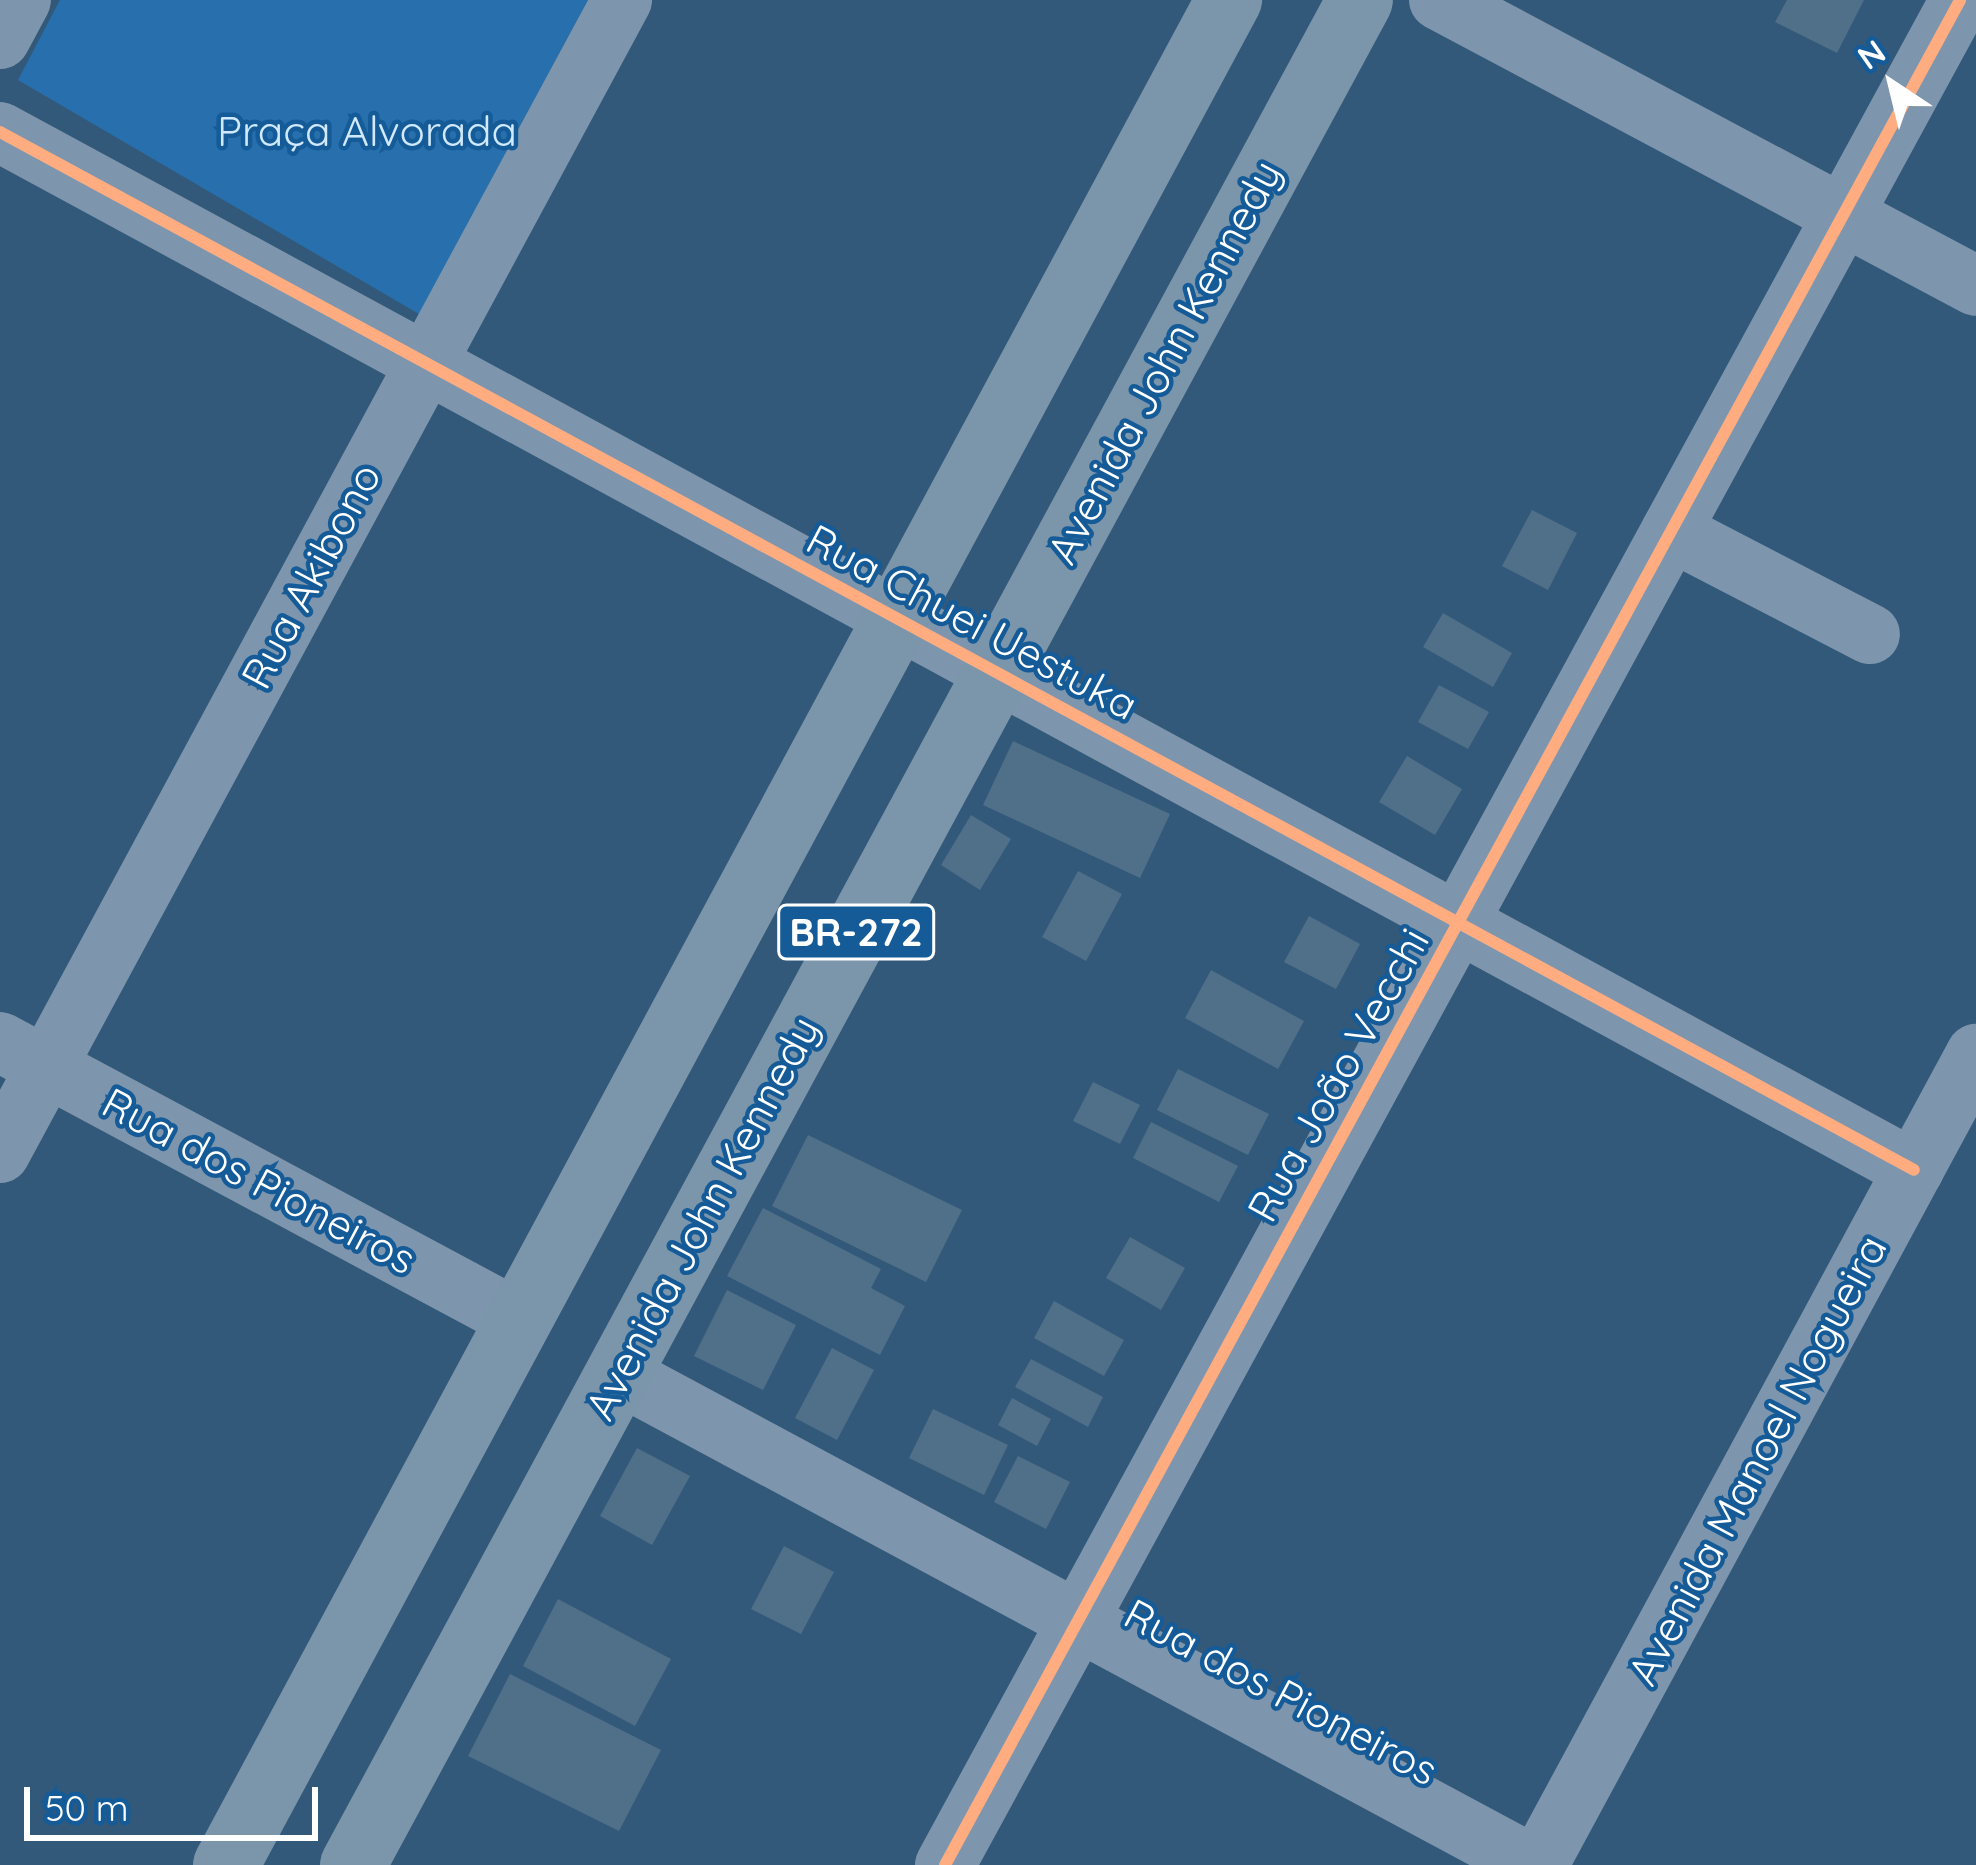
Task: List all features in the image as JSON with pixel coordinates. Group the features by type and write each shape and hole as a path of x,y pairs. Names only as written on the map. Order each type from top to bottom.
{"main road":[{"name":"BR-272","path":"226,1865 1228,0"},
{"name":"Avenida John Kennedy","path":"353,1865 1360,0"}],"street":[{"path":"0,39 21,0"},
{"name":"Rua Akibono","path":"0,1153 23,1054 426,363 622,0"},
{"path":"1439,0 1976,286"},
{"name":"Rua João Vecchi","path":"945,1865 1960,0"},
{"name":"Rua Chuei Uestuka","path":"0,132 1914,1170"},
{"path":"1671,531 1870,634"},
{"name":"Rua dos Pioneiros","path":"23,1054 519,1321"},
{"name":"Avenida Manoel Nogueira","path":"1536,1865 1976,1054"},
{"name":"Rua dos Pioneiros","path":"618,1374 1536,1865"}],"green space":[{"name":"Praça Alvorada","path":"60,0 588,0 419,314 18,80"}],"building":[{"path":"1787,0 1864,0 1837,53 1775,22"},
{"path":"1532,510 1577,533 1548,590 1502,566"},
{"path":"1443,613 1512,653 1493,687 1423,647"},
{"path":"1439,685 1489,712 1468,749 1418,722"},
{"path":"1013,741 1170,814 1140,878 983,805"},
{"path":"1407,756 1462,789 1435,835 1379,802"},
{"path":"971,815 1011,839 980,890 941,865"},
{"path":"1078,871 1122,894 1086,961 1042,937"},
{"path":"1309,916 1360,944 1336,989 1284,962"},
{"path":"1211,970 1304,1021 1278,1069 1185,1018"},
{"path":"1178,1069 1269,1114 1248,1155 1157,1110"},
{"path":"1093,1082 1140,1105 1120,1144 1073,1121"},
{"path":"1151,1122 1238,1166 1219,1202 1133,1158"},
{"path":"808,1135 962,1210 926,1282 772,1206"},
{"path":"763,1208 881,1269 871,1288 905,1306 880,1355 727,1276"},
{"path":"1130,1237 1185,1268 1161,1310 1106,1278"},
{"path":"727,1290 796,1325 763,1390 694,1356"},
{"path":"1054,1301 1124,1340 1104,1376 1034,1338"},
{"path":"832,1348 874,1370 837,1440 795,1418"},
{"path":"1031,1359 1103,1397 1088,1427 1015,1387"},
{"path":"1012,1398 1051,1419 1037,1446 998,1425"},
{"path":"933,1409 1008,1445 984,1495 909,1458"},
{"path":"637,1448 690,1476 652,1545 600,1516"},
{"path":"1018,1456 1070,1482 1046,1529 994,1502"},
{"path":"784,1546 834,1572 801,1634 751,1609"},
{"path":"558,1599 671,1659 635,1726 523,1666"},
{"path":"510,1674 661,1750 619,1831 468,1756"}],"cycle path":[{"path":"945,1865 1960,0"},
{"path":"0,132 1914,1170"}]}
